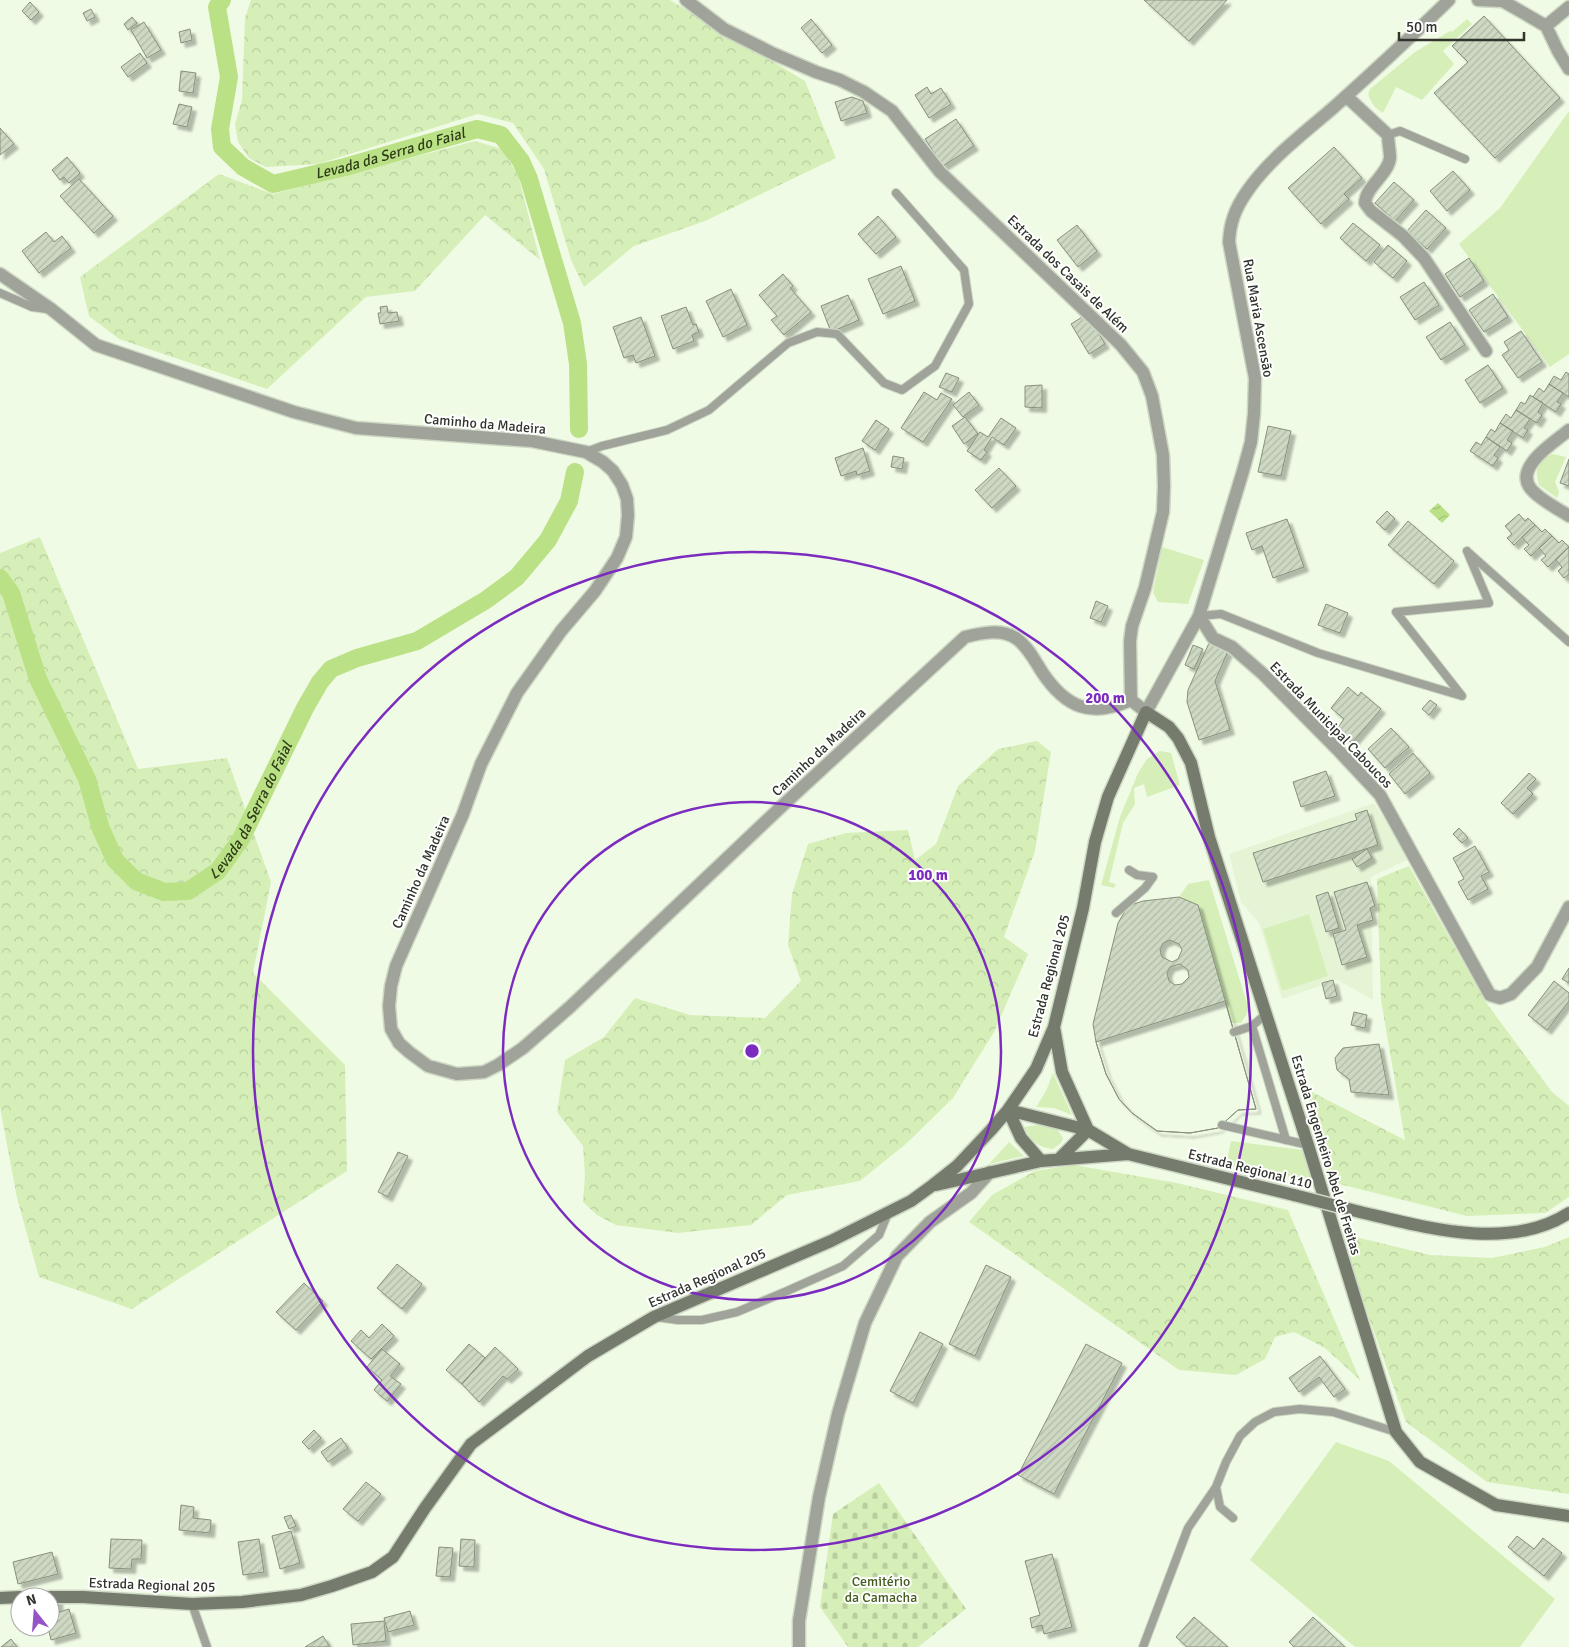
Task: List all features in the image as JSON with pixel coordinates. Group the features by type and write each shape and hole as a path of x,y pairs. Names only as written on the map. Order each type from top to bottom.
{"main road":[{"name":"Estrada Engenheiro Abel de Freitas","path":"1146,712 1169,727 1178,738 1191,763 1209,837 1308,1145 1396,1432 1420,1462 1496,1505 1569,1516"},
{"name":"Estrada Regional 205","path":"60,1597 192,1604 242,1602 301,1595 372,1572 393,1557 425,1508 471,1444 588,1356 654,1317 831,1241 889,1213 911,1201 957,1166 1008,1110 1036,1069 1054,1027 1083,908 1094,842 1108,797 1146,712"},
{"path":"1054,1027 1062,1072 1088,1130 1060,1158"},
{"path":"1008,1110 1021,1138 1041,1161"},
{"name":"Estrada Regional 110","path":"1008,1110 1088,1130 1128,1154 1424,1227 1465,1233 1501,1234 1533,1228 1561,1219 1569,1214"},
{"name":"Estrada Regional 110","path":"933,1185 1041,1161 1128,1154"}],"street":[{"name":"Estrada dos Casais de Além","path":"686,0 724,29 774,54 840,80 864,92 892,111 940,172 1121,345 1143,372 1152,396 1156,415 1163,455 1164,486 1163,512 1145,588 1132,626 1130,641 1131,700"},
{"name":"Rua Maria Ascensão","path":"1146,712 1198,616 1244,471 1251,442 1255,378 1231,258 1230,227 1234,214 1247,191 1270,164 1449,0"},
{"path":"1478,0 1502,1 1546,26 1569,69"},
{"path":"1546,26 1569,7"},
{"path":"1346,96 1388,135 1390,158 1387,166 1368,194 1365,203 1403,236 1424,258 1486,351"},
{"name":"Caminho da Madeira","path":"0,274 51,309 96,345 302,414 356,428 532,441 586,452 604,462 622,485 627,499 628,515 626,537 617,558 595,591 561,631 517,694 481,764 463,814 396,966 389,1006 391,1028 400,1043 428,1066 456,1074 484,1072 523,1048 576,1001 797,792 965,637 980,633 999,632 1016,638 1026,648 1054,688 1071,703 1080,707 1106,708 1131,700"},
{"path":"1569,430 1533,460 1526,478 1529,488 1569,516"},
{"name":"Estrada Municipal Caboucos","path":"1198,616 1213,638 1232,647 1263,674 1380,795 1490,995 1500,998 1511,994 1537,967 1569,907"},
{"path":"1131,700 1146,712"},
{"path":"799,1647 799,1621 818,1497 838,1414 865,1323 897,1256 930,1222 971,1194 990,1172"}],"lane":[{"path":"1388,135 1400,131 1465,159"},
{"path":"586,452 602,446 667,430 709,410 788,343 817,332 837,334 884,383 902,390 935,366 969,304 964,270 896,193"},
{"path":"0,293 32,307 51,309"},
{"path":"1198,616 1221,614 1318,653 1462,696 1396,612 1489,603 1467,551 1569,642"},
{"path":"1116,913 1145,888 1153,877 1137,875 1128,870"},
{"path":"1234,1032 1252,1026 1265,1015"},
{"path":"1252,1026 1286,1140"},
{"path":"1222,1125 1308,1145"},
{"path":"654,1317 702,1320 737,1312 787,1292 843,1266 879,1235 889,1213"},
{"path":"1143,1647 1188,1528 1216,1487 1226,1462 1240,1436 1255,1422 1274,1412 1300,1409 1333,1412 1396,1432"},
{"path":"1216,1487 1220,1507 1233,1518"},
{"path":"192,1604 207,1647"}],"shaded area":[{"path":"1374,803 1409,859 1371,877 1373,1000 1337,980 1282,999 1259,923 1241,902 1229,854"}],"green space":[{"path":"251,0 670,0 805,81 836,158 705,221 634,246 584,287 571,260 544,169 513,123 478,114 318,164 266,167 249,158 238,142 235,124 242,100 245,18"},
{"path":"1467,19 1472,24 1443,51 1454,64 1422,100 1396,87 1383,113 1372,103 1368,94 1370,89 1415,52 1450,31 1452,32"},
{"path":"1569,111 1569,354 1550,367 1459,244 1500,208"},
{"path":"475,141 502,149 518,175 540,260 485,215 415,291 366,297 267,389 119,339 89,316 80,277 219,174 273,194"},
{"path":"1552,454 1566,457 1555,482 1559,492 1557,498 1539,485 1537,474 1540,463"},
{"path":"40,537 138,769 227,758 271,882 253,973 345,1065 347,1171 132,1309 39,1277 17,1198 0,1107 0,553"},
{"path":"1162,547 1204,560 1188,604 1158,602 1153,592"},
{"path":"1037,741 1051,752 1035,851 1004,937 1028,954 994,1032 953,1098 907,1143 860,1181 787,1195 751,1225 678,1233 616,1225 597,1215 583,1202 585,1176 583,1146 557,1112 565,1060 604,1037 635,998 690,1015 765,1018 801,981 788,945 792,894 808,844 846,833 908,830 915,860 936,844 958,786 998,749"},
{"path":"1160,751 1171,753 1180,785 1147,797 1144,784 1134,788 1135,804 1123,823 1109,882 1116,884 1114,888 1101,885 1120,817 1138,773 1147,759"},
{"path":"1409,866 1485,1001 1552,1092 1569,1106 1569,1197 1545,1213 1467,1216 1331,1182 1306,1089 1405,1140 1381,1000 1377,879"},
{"path":"1209,880 1249,1010 1241,1023 1231,1023 1198,905 1179,897 1188,884"},
{"path":"1309,914 1328,976 1282,991 1263,929"},
{"path":"1053,1073 1072,1115 1054,1108 1036,1107 1046,1091"},
{"path":"1037,1125 1057,1129 1063,1138 1061,1143 1053,1149 1043,1147 1036,1142 1029,1136 1024,1127"},
{"path":"1231,1141 1303,1150 1312,1181 1226,1165"},
{"path":"1009,1142 1024,1156 989,1164"},
{"path":"1074,1165 1177,1183 1288,1210 1360,1380 1325,1348 1294,1332 1275,1337 1265,1359 1236,1375 1179,1370 969,1222 992,1195 1035,1171"},
{"path":"1339,1233 1430,1255 1492,1258 1545,1247 1569,1237 1569,1494 1487,1482 1406,1422"},
{"path":"1336,1442 1389,1461 1555,1599 1520,1647 1355,1647 1250,1560"},
{"name":"Cemitério da Camacha","path":"879,1483 966,1609 918,1647 848,1647 820,1607 833,1514"}],"water":[{"path":"1438,503 1450,515 1442,523 1429,511"}],"building":[{"path":"1144,0 1227,0 1189,41"},
{"path":"30,2 39,12 31,20 22,11"},
{"path":"91,9 95,17 87,21 83,13"},
{"path":"1484,16 1560,98 1495,158 1434,93 1468,62 1452,46"},
{"path":"132,17 137,23 128,30 124,24"},
{"path":"811,19 832,45 822,53 801,28"},
{"path":"144,22 161,50 147,58 131,30"},
{"path":"190,29 192,40 181,43 179,32"},
{"path":"140,53 147,63 128,77 121,67"},
{"path":"181,71 196,73 193,93 179,91"},
{"path":"927,87 931,94 941,88 951,104 929,118 915,95"},
{"path":"852,97 863,101 867,113 841,121 835,102"},
{"path":"179,104 192,107 187,127 173,124"},
{"path":"956,119 974,146 943,166 925,139"},
{"path":"0,128 14,144 0,155"},
{"path":"1334,147 1362,178 1344,194 1349,199 1321,224 1288,188"},
{"path":"67,157 80,173 69,183 64,177 60,180 52,170"},
{"path":"1453,171 1470,190 1447,211 1430,191"},
{"path":"79,179 113,216 94,233 60,196"},
{"path":"1394,182 1414,200 1395,221 1375,203"},
{"path":"1426,210 1446,228 1427,249 1407,231"},
{"path":"878,216 896,237 876,254 858,234"},
{"path":"1353,223 1380,245 1366,261 1340,238"},
{"path":"1077,225 1097,251 1078,267 1057,240"},
{"path":"46,232 54,242 62,236 71,248 39,273 22,251"},
{"path":"1388,245 1407,261 1393,278 1374,262"},
{"path":"1469,258 1484,281 1460,297 1445,274"},
{"path":"901,266 915,301 883,314 868,279"},
{"path":"783,274 793,286 790,288 811,312 784,335 771,320 777,316 759,295"},
{"path":"1424,282 1439,305 1415,320 1400,297"},
{"path":"731,289 747,325 723,337 706,301"},
{"path":"1493,294 1508,317 1484,332 1469,310"},
{"path":"848,295 859,320 831,332 821,306"},
{"path":"387,306 388,313 397,312 399,321 380,324 378,313 381,313 380,307"},
{"path":"686,307 693,325 696,324 699,332 692,335 694,341 673,349 661,316"},
{"path":"1087,314 1105,344 1089,354 1071,324"},
{"path":"641,317 655,356 636,363 633,355 624,358 613,327"},
{"path":"1450,322 1465,345 1441,360 1426,337"},
{"path":"1521,331 1542,362 1518,378 1502,355 1509,350 1504,342"},
{"path":"1488,365 1503,388 1480,403 1465,380"},
{"path":"1566,372 1569,374 1569,397 1549,384 1554,376 1561,380"},
{"path":"946,373 959,378 952,392 939,387"},
{"path":"1549,384 1563,393 1557,402 1561,404 1556,412 1533,397 1539,388 1544,392"},
{"path":"1042,385 1042,408 1025,407 1025,386"},
{"path":"924,392 937,400 941,393 952,399 923,442 901,428"},
{"path":"969,392 979,405 963,417 953,405"},
{"path":"1530,395 1543,403 1538,412 1542,415 1537,423 1516,410 1521,402 1525,404"},
{"path":"1516,410 1530,419 1524,428 1528,430 1523,438 1500,423 1506,414 1511,418"},
{"path":"965,417 978,434 964,444 952,426"},
{"path":"1001,418 1016,428 1004,445 992,437 984,450 987,452 981,460 967,451 980,432 988,437"},
{"path":"876,420 889,429 875,450 862,441"},
{"path":"1500,423 1513,431 1507,440 1512,443 1507,451 1486,437 1491,429 1495,432"},
{"path":"1268,426 1291,431 1281,476 1258,472"},
{"path":"1486,437 1500,447 1494,455 1498,458 1493,466 1470,451 1476,442 1481,445"},
{"path":"863,448 870,471 857,475 856,471 841,476 835,458"},
{"path":"893,456 904,458 902,469 891,467"},
{"path":"1569,459 1569,486 1560,483"},
{"path":"999,468 1016,486 992,508 975,490"},
{"path":"1387,511 1395,519 1385,530 1376,522"},
{"path":"1519,514 1525,521 1528,518 1535,525 1514,545 1507,538 1512,534 1505,526"},
{"path":"1287,519 1304,567 1273,578 1262,546 1252,550 1246,533"},
{"path":"1408,521 1454,561 1434,584 1388,545"},
{"path":"1535,525 1542,532 1545,529 1552,536 1531,556 1524,549 1529,545 1522,537"},
{"path":"1552,536 1559,543 1562,540 1569,547 1548,567 1541,560 1546,556 1539,548"},
{"path":"1569,547 1569,574 1564,578 1558,571 1562,567 1556,560"},
{"path":"1096,601 1108,606 1101,622 1090,618"},
{"path":"1326,604 1348,613 1340,633 1318,625"},
{"path":"1209,643 1228,651 1215,681 1230,730 1199,740 1187,702 1188,690"},
{"path":"1193,645 1203,649 1194,669 1185,665"},
{"path":"1348,687 1358,696 1361,692 1381,709 1352,743 1336,730 1344,719 1331,708"},
{"path":"1430,700 1437,705 1429,715 1422,709"},
{"path":"1391,728 1409,747 1385,768 1368,749"},
{"path":"1413,753 1430,773 1405,794 1389,774"},
{"path":"1326,771 1335,796 1301,807 1293,782"},
{"path":"1529,773 1536,779 1527,788 1533,794 1513,814 1501,803"},
{"path":"1367,810 1378,845 1263,882 1253,853 1357,820 1355,814"},
{"path":"1459,828 1468,838 1462,843 1453,834"},
{"path":"1475,846 1489,872 1481,876 1488,889 1468,900 1458,882 1464,879 1453,858"},
{"path":"1367,849 1372,858 1357,867 1352,859"},
{"path":"1367,882 1375,906 1370,908 1373,920 1357,925 1367,957 1342,965 1333,934 1346,930 1334,892"},
{"path":"1328,892 1339,928 1326,932 1316,896"},
{"path":"1179,897 1198,905 1256,1109 1238,1110 1218,1128 1190,1133 1157,1131 1132,1113 1119,1099 1106,1074 1096,1042 1093,1024 1118,923 1128,906 1143,901","holes":["1170,940 1179,944 1182,950 1178,959 1172,962 1162,957 1160,950 1163,943","1180,964 1188,970 1189,977 1182,984 1175,985 1169,981 1167,973 1170,967"]},
{"path":"1569,968 1569,983 1562,979"},
{"path":"1333,980 1337,996 1326,999 1322,983"},
{"path":"1554,981 1569,993 1569,1001 1547,1030 1528,1015"},
{"path":"1225,1001 1256,1109 1238,1110 1218,1128 1190,1133 1157,1131 1132,1113 1119,1099 1106,1074 1096,1042"},
{"path":"1354,1012 1367,1015 1365,1028 1351,1025"},
{"path":"1379,1044 1389,1095 1351,1092 1349,1079 1337,1070 1335,1058 1343,1048"},
{"path":"398,1152 408,1156 388,1197 378,1192"},
{"path":"397,1264 422,1284 402,1309 377,1288"},
{"path":"986,1265 1011,1277 975,1356 949,1344"},
{"path":"304,1283 323,1301 296,1330 276,1312"},
{"path":"382,1324 394,1336 371,1359 351,1341 361,1330 369,1338"},
{"path":"920,1332 943,1344 913,1403 890,1391"},
{"path":"469,1344 485,1358 462,1384 446,1370"},
{"path":"1086,1344 1122,1363 1054,1494 1018,1475"},
{"path":"495,1347 518,1369 507,1379 503,1376 479,1402 462,1384"},
{"path":"382,1349 400,1364 390,1376 401,1384 387,1401 374,1390 382,1380 367,1367"},
{"path":"1320,1356 1345,1389 1334,1397 1319,1377 1299,1392 1289,1378"},
{"path":"314,1430 321,1438 309,1449 302,1442"},
{"path":"341,1438 348,1448 328,1462 321,1452"},
{"path":"366,1482 381,1494 358,1521 343,1509"},
{"path":"181,1505 194,1507 193,1518 211,1520 210,1533 179,1530"},
{"path":"291,1515 296,1526 289,1529 284,1517"},
{"path":"291,1531 300,1563 280,1569 272,1536"},
{"path":"1517,1536 1534,1549 1543,1538 1562,1553 1544,1576 1508,1547"},
{"path":"111,1539 142,1540 141,1559 132,1559 131,1569 109,1568"},
{"path":"259,1539 264,1572 243,1575 238,1542"},
{"path":"461,1539 475,1540 474,1567 459,1566"},
{"path":"439,1547 453,1548 450,1577 436,1576"},
{"path":"52,1552 58,1574 18,1584 13,1562"},
{"path":"1052,1554 1072,1627 1044,1634 1042,1625 1032,1628 1030,1618 1040,1615 1025,1561"},
{"path":"69,1609 76,1633 51,1640 50,1637 60,1637 60,1612"},
{"path":"410,1611 414,1625 388,1632 384,1618"},
{"path":"1194,1617 1228,1647 1187,1647 1176,1637"},
{"path":"1313,1617 1345,1647 1294,1647 1289,1642"},
{"path":"384,1621 386,1641 353,1645 351,1624"},
{"path":"323,1636 330,1647 305,1647"},
{"path":"11,1639 17,1647 1,1647"}],"waterway":[{"name":"Levada da Serra do Faial","path":"222,0 217,7 229,77 220,129 222,147 243,167 273,184 345,167 477,129 501,135 521,161 529,179 572,323 578,364 579,429"},
{"name":"Levada da Serra do Faial","path":"0,578 11,593 38,679 87,779 101,829 115,860 136,881 164,892 188,891 218,871 241,839 305,708 320,682 331,669 357,658 417,641 486,600 517,577 548,540 569,501 575,472"}]}
